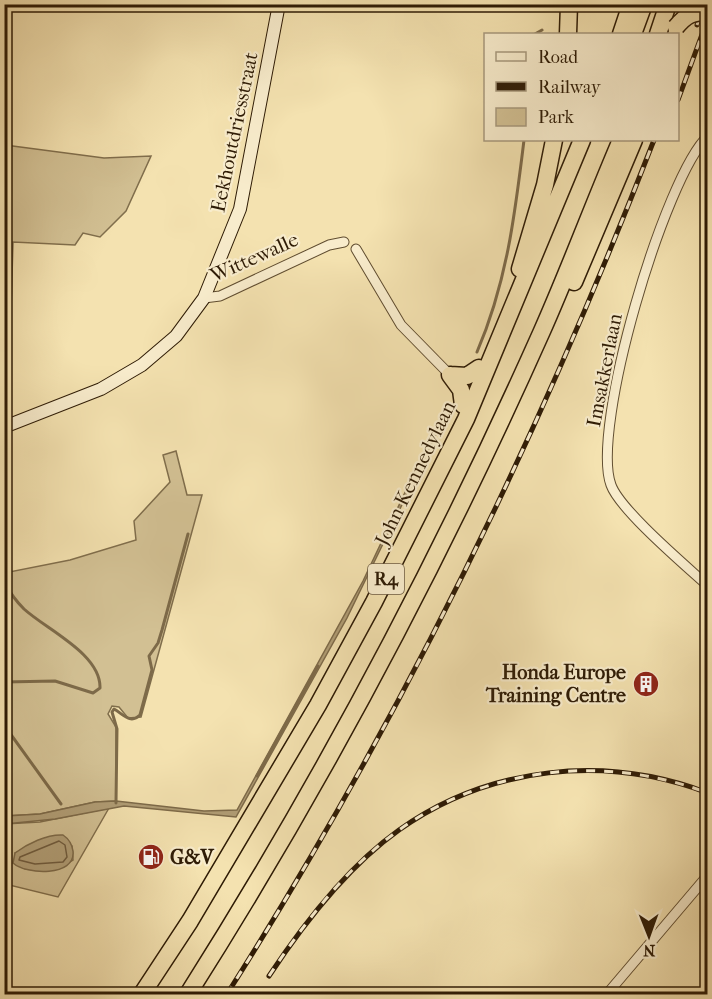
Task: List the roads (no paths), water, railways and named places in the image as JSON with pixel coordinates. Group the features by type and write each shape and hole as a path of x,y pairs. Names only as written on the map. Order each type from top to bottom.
{"highway":[{"path":"568,33 569,4"},
{"path":"621,33 631,4"},
{"path":"633,33 644,4"},
{"path":"658,33 668,4"},
{"path":"674,31 685,16 694,12 708,12"},
{"path":"445,464 449,440 522,263 545,185 554,141"},
{"name":"John Kennedylaan","path":"142,994 190,921 318,705 445,464 494,356 582,141"},
{"name":"John Kennedylaan","path":"153,994 335,697 393,587 467,440 545,261 594,141"},
{"name":"R4","path":"188,994 277,850 343,732 443,540 542,331 621,141"},
{"path":"443,540 468,499 550,336 634,141"},
{"path":"450,375 467,376 479,368"},
{"path":"450,375 461,390 463,405"}],"street":[{"name":"Eekhoutdriesstraat","path":"204,298 240,209 279,4"},
{"name":"Imsakkerlaan","path":"708,136 693,152 642,281 620,365 607,467 615,496 708,586"},
{"name":"Wittewalle","path":"4,427 101,389 142,365 176,336 204,298 219,296 329,245 344,242"},
{"path":"356,249 401,325 450,375"},
{"path":"607,994 708,875"}],"water":[{"path":"447,404 453,407 446,414 347,618 236,817 124,806 55,819 5,824 5,816 40,814 95,802 116,801 204,811 237,810 363,581"},
{"path":"63,835 70,842 73,851 72,859 67,866 49,871 38,871 28,870 13,863 15,853 25,846 44,838"}],"waterway":[{"path":"537,33 542,30"},
{"path":"477,352 503,274 524,141"},
{"path":"116,803 117,729 112,712 114,709 129,719 140,715 152,670 149,656 158,643 188,534"},
{"path":"4,682 55,681 93,693 100,688 98,676 92,664 71,644 24,609 13,597 5,583"},
{"path":"257,776 318,666"},
{"path":"4,725 61,804"}],"railway":[{"path":"697,25 704,4"},
{"path":"679,97 708,18"},
{"path":"227,994 350,789 462,578 563,361 654,141"},
{"path":"269,976 312,916 344,878 362,861 399,830 434,808 471,792 509,780 549,773 589,771 629,773 669,781 708,793"}],"place":[{"name":"Honda Europe Training Centre","path":"646,684"},
{"name":"G&V","path":"151,857"}]}
